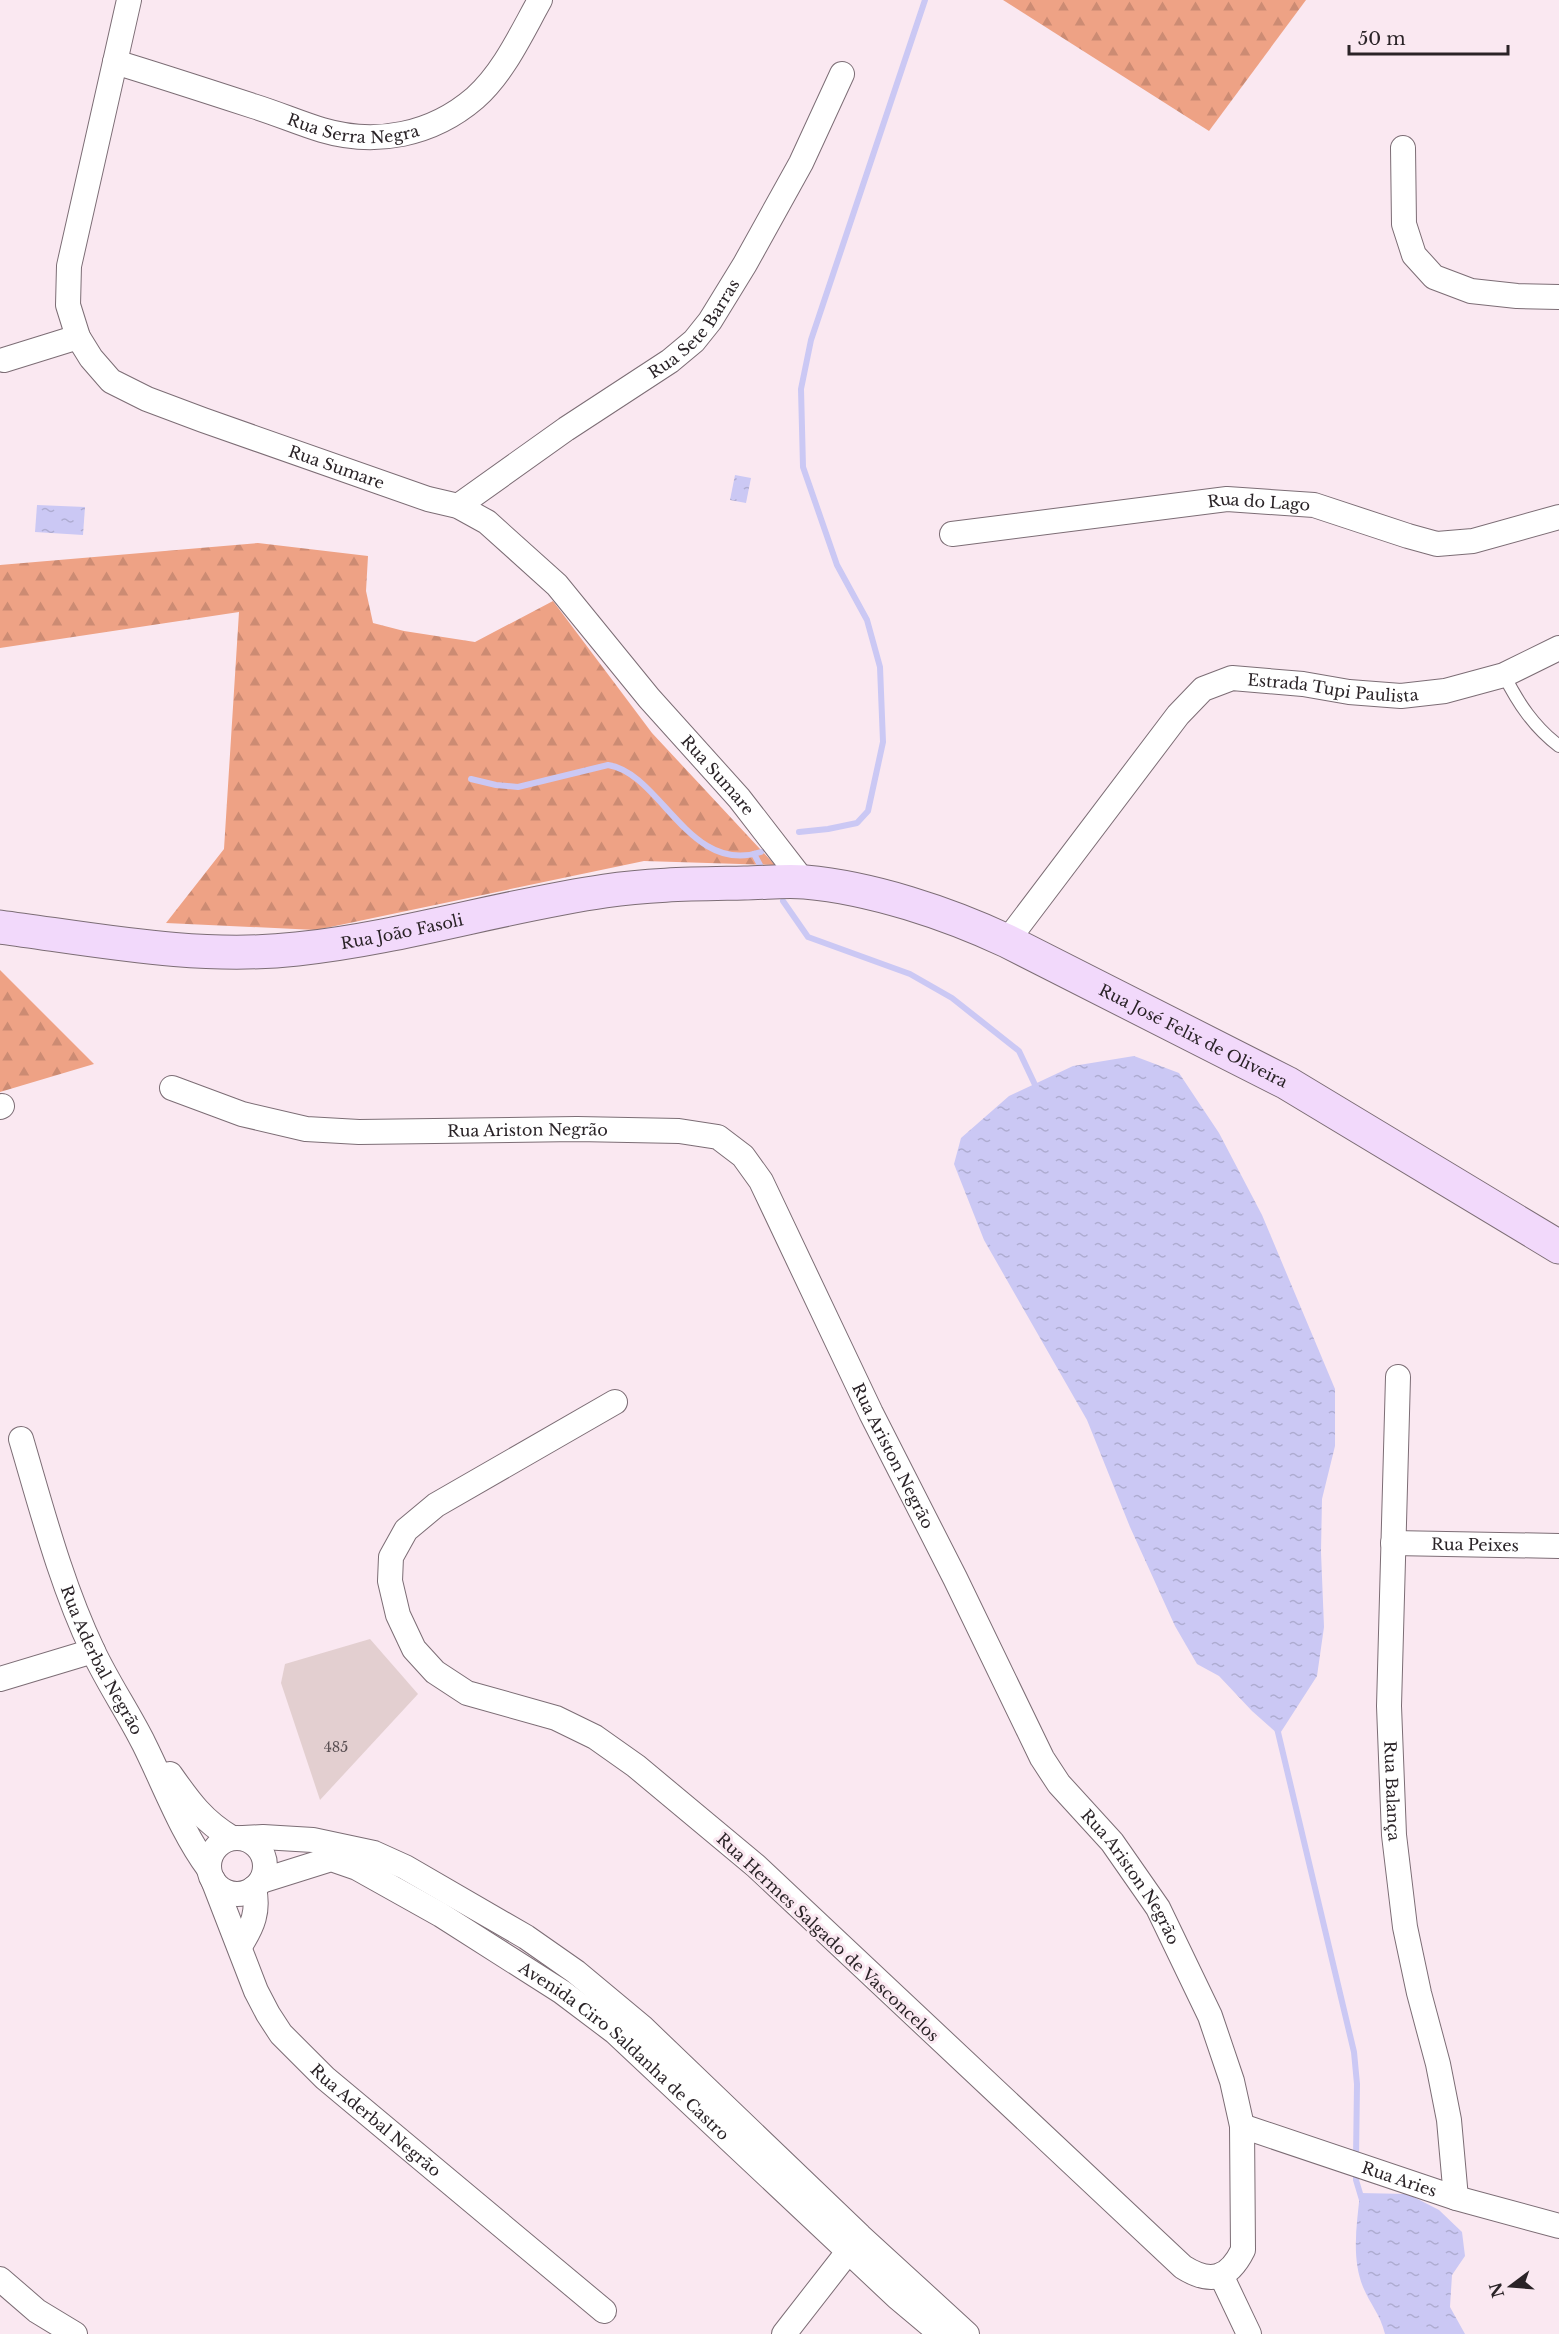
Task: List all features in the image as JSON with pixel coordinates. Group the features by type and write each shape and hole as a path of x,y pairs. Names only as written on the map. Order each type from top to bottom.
{"main road":[{"name":"Rua João Fasoli","path":"8,932 164,949 233,952 295,950 355,941 605,891 686,884 804,882"},
{"name":"Rua José Felix de Oliveira","path":"804,882 851,889 894,900 970,924 1007,941 1287,1083 1559,1247"}],"street":[{"name":"Rua Sumare","path":"129,0 69,266 68,305 78,337 91,358 111,381 147,399 428,499 458,506 487,522 557,585 649,698 739,798 804,882"},
{"name":"Rua Serra Negra","path":"115,62 322,130 358,138 391,137 426,127 455,113 476,96 505,63 540,0"},
{"name":"Rua Sete Barras","path":"458,506 566,429 670,361 694,341 716,312 801,164 842,74"},
{"path":"1403,148 1404,224 1414,255 1434,277 1471,291 1517,296 1559,297"},
{"path":"4,360 78,337"},
{"name":"Rua do Lago","path":"952,534 1227,499 1314,505 1437,544 1473,540 1559,517"},
{"name":"Estrada Tupi Paulista","path":"1007,941 1178,715 1203,689 1232,678 1401,696 1444,691 1504,675 1559,648"},
{"name":"Rua Ariston Negrão","path":"172,1088 242,1114 306,1130 359,1132 577,1129 680,1131 718,1137 743,1156 761,1181 871,1413 955,1578 1042,1758 1059,1784 1112,1842 1158,1908 1210,2016 1233,2081 1242,2126 1243,2250 1238,2261 1221,2275"},
{"name":"Rua Balança","path":"1398,1377 1389,1707 1394,1835 1405,1927 1449,2120 1456,2198"},
{"name":"Rua Hermes Salgado de Vasconcelos","path":"615,1401 436,1505 406,1530 391,1557 390,1581 398,1614 414,1649 435,1672 467,1694 556,1718 595,1737 636,1766 756,1866 1183,2267 1201,2277 1221,2275"},
{"name":"Rua Aderbal Negrão","path":"21,1438 58,1562 93,1651 143,1742 195,1849 211,1875 256,1991 281,2034 325,2078 604,2311"},
{"name":"Rua Peixes","path":"1393,1543 1559,1546"},
{"path":"0,1679 93,1651"},
{"path":"143,1742 200,1815 213,1827 251,1841 263,1855 264,1872 257,1884 247,1892 232,1893 218,1886 211,1875 210,1859 214,1849 222,1842 238,1838"},
{"name":"Avenida Ciro Saldanha de Castro","path":"238,1838 295,1839 334,1844 374,1853 405,1867 526,1937 610,1999 642,2027 941,2334"},
{"name":"Avenida Ciro Saldanha de Castro","path":"257,1884 331,1859 357,1868 441,1915 562,1992 615,2032 854,2243 967,2334"},
{"path":"240,1946 251,1929 255,1917 257,1884"},
{"path":"441,1915 451,1893"},
{"name":"Rua Aries","path":"1242,2126 1456,2198 1559,2226"},
{"path":"784,2334 854,2243"},
{"path":"1221,2275 1249,2334"},
{"path":"0,2279 37,2312 75,2334"}],"lane":[{"path":"1504,675 1524,711 1547,737 1559,746"}],"green space":[{"path":"1003,0 1306,0 1209,131"},
{"path":"258,543 368,556 366,591 373,623 404,631 475,642 553,601 652,733 775,865 644,861 316,930 166,923 224,849 239,612 0,648 0,565"},
{"path":"0,970 94,1064 0,1092"}],"water":[{"path":"735,475 751,478 746,503 730,500"},
{"path":"37,505 85,507 83,535 35,532"},
{"path":"1134,1056 1179,1073 1219,1133 1262,1215 1335,1389 1335,1446 1322,1499 1321,1552 1324,1627 1317,1676 1279,1735 1252,1711 1219,1676 1197,1664 1175,1626 1130,1527 1087,1420 984,1240 954,1164 961,1138 1009,1096 1073,1066"},
{"path":"1360,2193 1408,2194 1439,2210 1462,2232 1465,2256 1452,2275 1450,2307 1465,2334 1385,2334 1359,2276 1356,2240"}],"building":[{"path":"370,1639 418,1694 320,1800 281,1683 285,1664"}],"waterway":[{"path":"799,832 857,823 868,811 883,742 880,667 867,620 837,565 803,467 801,389 811,340 925,0"},
{"path":"471,779 518,787 608,765 627,772 644,785 695,837 714,850 736,855 761,852"},
{"path":"754,854 760,865"},
{"path":"783,901 808,937 910,974 952,998 1019,1051 1037,1089"},
{"path":"1277,1728 1354,2052 1357,2084 1356,2159"},
{"path":"1356,2169 1356,2180 1362,2200"}]}
